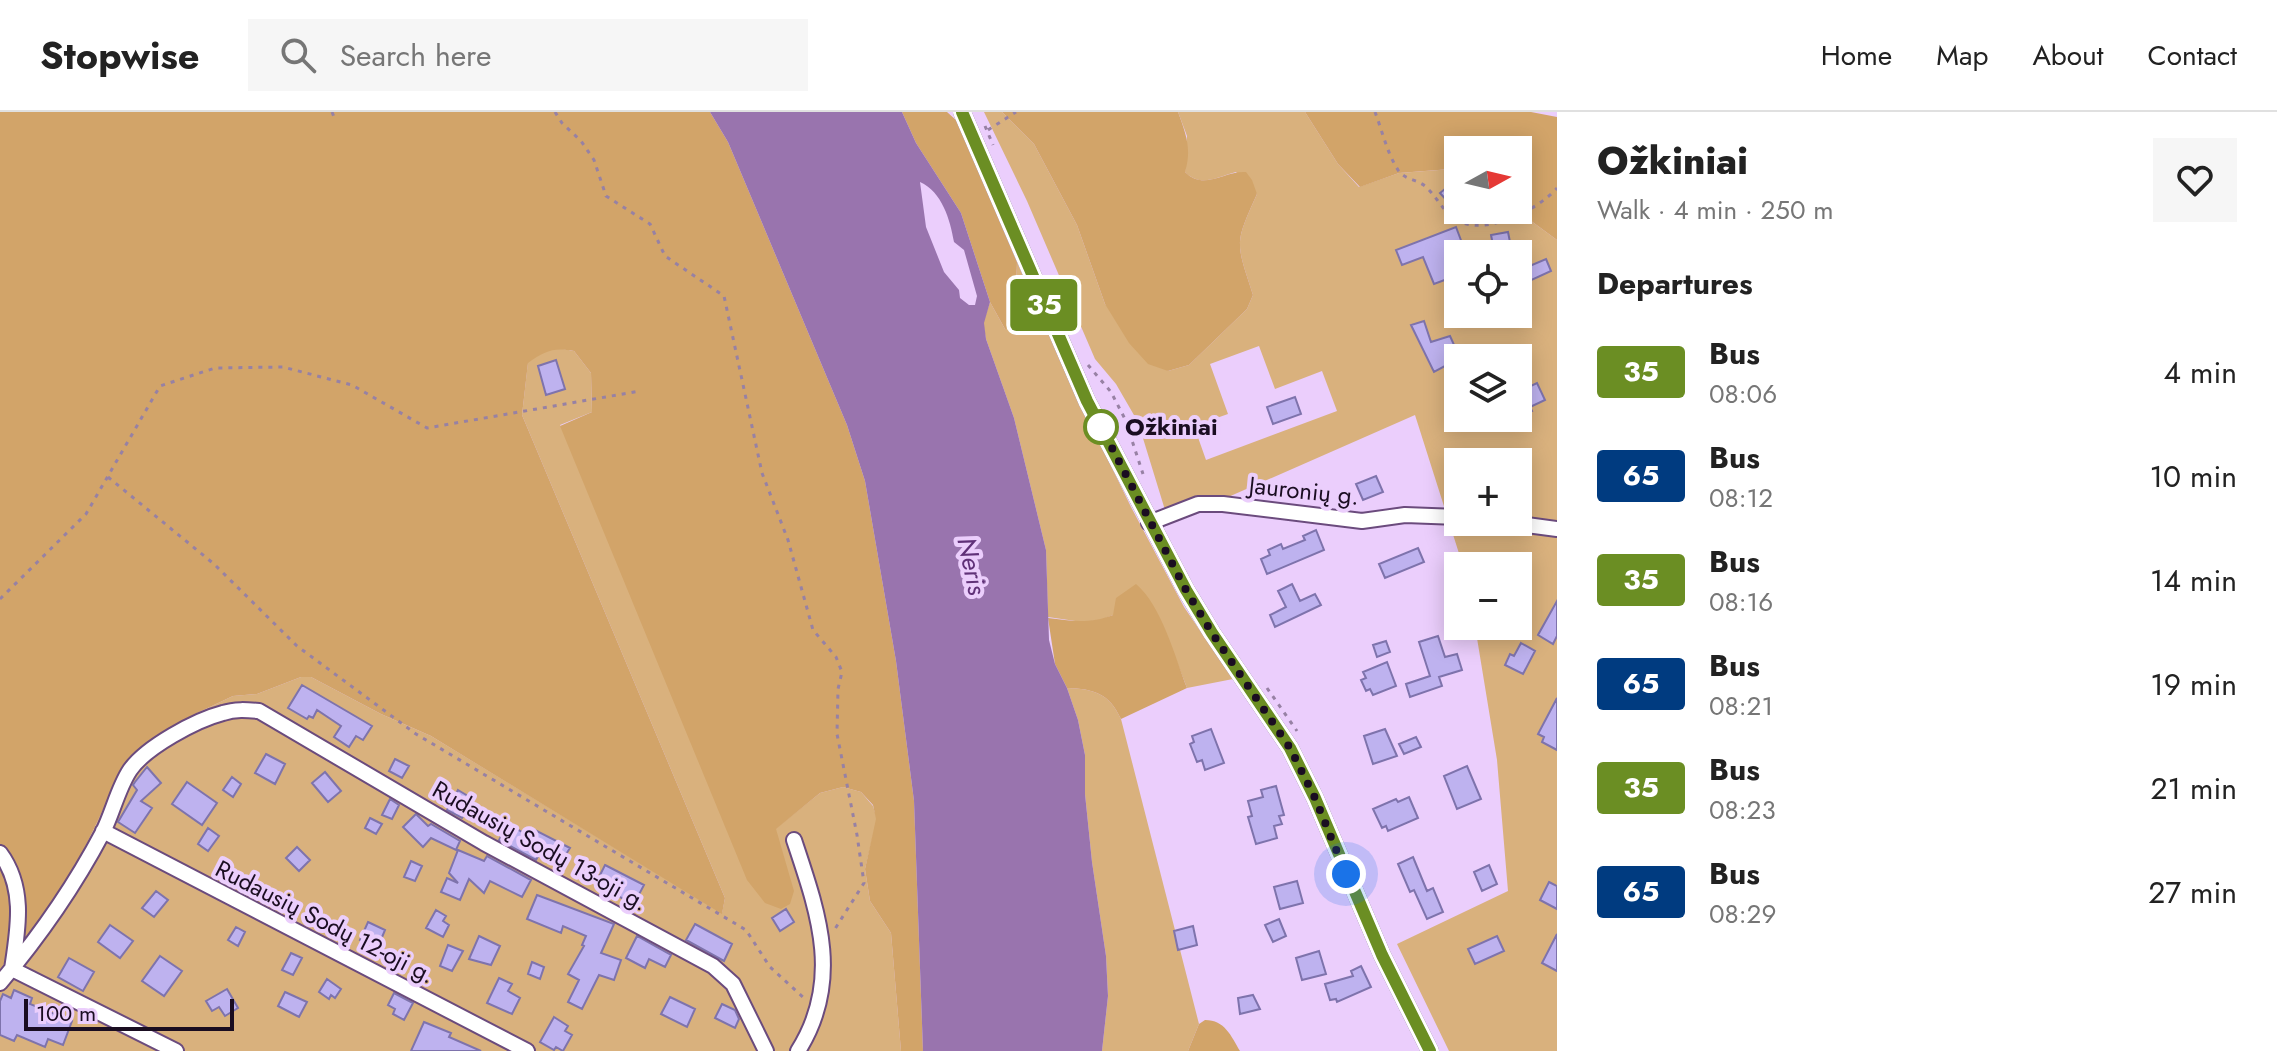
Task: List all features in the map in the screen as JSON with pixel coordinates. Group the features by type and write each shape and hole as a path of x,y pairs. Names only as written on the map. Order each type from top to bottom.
{"street":[{"path":"962,112 1057,337 1149,523 1212,633 1290,748 1315,798 1382,955 1430,1051"},
{"name":"Jauronių g.","path":"1149,523 1198,504 1223,504 1362,521 1405,515 1444,516"},
{"path":"1532,526 1557,529"},
{"name":"Rudausių Sodų 13-oji g.","path":"103,831 130,770 146,754 181,731 221,713 259,711 484,843 713,966 733,984 766,1051"},
{"path":"0,983 45,925 103,831"},
{"name":"Rudausių Sodų 12-oji g.","path":"103,831 527,1051"},
{"path":"794,840 818,914 824,972 816,1011 798,1051"},
{"path":"0,853 10,867 20,911 12,969"},
{"path":"12,969 176,1051"}],"path":[{"path":"555,112 594,160 606,196 650,224 665,256 724,296 762,473 788,540 813,630 836,657 842,672 838,689 837,734 864,883 823,946"},
{"path":"987,131 1016,112"},
{"path":"1375,112 1398,171 1407,179 1427,187 1444,211 1463,223 1480,225 1502,221 1530,210 1549,198 1557,188"},
{"path":"982,121 997,156"},
{"path":"1085,360 1111,392 1125,419 1146,482"},
{"path":"0,599 86,514 160,386 215,368 283,367 352,385 427,428 640,391"},
{"path":"108,477 214,564 297,646 416,734 746,930 770,967 816,1011"},
{"path":"1262,682 1303,740"}],"shaded area":[{"path":"0,112 710,112 728,142 847,425 865,481 896,661 914,801 923,1051 901,1051 891,933 870,901 865,869 876,819 873,805 861,792 843,787 820,793 776,829 794,891 790,904 781,909 765,903 747,880 560,426 592,412 591,373 574,351 567,350 550,351 528,363 522,415 725,898 722,914 431,736 311,677 301,677 257,694 233,696 197,713 127,760 63,893 0,969"},
{"path":"902,112 947,112 957,121 1017,262 1016,289 1022,308 1022,321 1018,327 1005,329 990,302 961,213 916,143"},
{"path":"984,112 1002,112 1034,144 1077,225 1105,304 1168,371 1189,365 1247,309 1253,295 1240,244 1244,224 1257,194 1236,172 1203,180 1185,172 1187,136 1178,112 1305,112 1338,164 1359,187 1399,173 1444,170 1444,224 1532,222 1557,240 1557,1051 1449,1051 1397,944 1508,891 1497,760 1477,640 1532,640 1532,552 1459,552 1453,536 1532,536 1532,448 1444,448 1444,506 1415,415 1169,523 1138,422 1116,384 1095,359 1027,201","holes":["1259,346 1275,389 1322,371 1337,411 1206,460 1194,426 1228,414 1210,364"]},
{"path":"1002,112 1178,112 1188,149 1185,172 1199,180 1207,180 1246,172 1252,180 1257,194 1244,224 1240,244 1253,295 1247,309 1189,365 1168,371 1148,364 1129,343 1105,304 1077,225 1034,144"},
{"path":"1305,112 1531,112 1557,117 1557,240 1532,222 1532,136 1444,136 1444,170 1399,173 1360,187 1338,164"},
{"path":"1017,262 1131,507 1184,607 1233,679 1187,688 1163,626 1113,615 1082,622 1048,617 1046,550 1014,418 983,323 990,302 1005,329 1022,308 1016,289"},
{"path":"547,349 574,351 591,373 592,412 560,425 793,891 775,829 820,793 843,787 861,792 873,806 877,819 865,869 870,901 891,933 901,1051 0,1051 0,969 63,893 127,760 197,713 233,696 257,694 301,677 311,677 431,736 722,913 725,898 522,415 528,362"},
{"path":"1136,584 1160,618 1187,688 1121,719 1111,703 1100,694 1067,688 1055,664 1048,618 1088,621 1113,615 1116,598"},
{"path":"1067,688 1100,694 1111,703 1121,719 1199,1024 1188,1051 1102,1051 1108,996 1106,956 1092,862 1085,794 1085,755"},
{"path":"1205,1020 1222,1026 1240,1051 1188,1051 1199,1024"}],"water":[{"name":"Neris","path":"710,112 902,112 916,143 961,213 990,302 984,323 986,339 1014,418 1046,550 1049,640 1055,664 1078,720 1085,755 1085,794 1092,862 1106,956 1108,996 1102,1051 923,1051 914,801 896,661 865,481 847,425 728,142","holes":["920,182 944,207 954,242 964,250 977,296 975,305 969,305 960,298 959,290 944,272 926,227"]}],"building":[{"path":"1456,227 1461,240 1444,240 1444,280 1434,284 1423,257 1402,265 1396,250"},
{"path":"1508,232 1510,240 1492,240 1491,235"},
{"path":"1546,259 1551,271 1532,280 1532,265"},
{"path":"1424,321 1431,342 1450,336 1454,344 1444,344 1444,367 1434,372 1411,325"},
{"path":"556,360 565,389 546,395 538,366"},
{"path":"1537,383 1545,400 1532,406 1532,385"},
{"path":"1295,397 1301,414 1273,424 1267,407"},
{"path":"1376,476 1383,492 1363,500 1356,484"},
{"path":"1316,530 1324,550 1267,574 1261,559 1270,555 1268,550 1281,544 1283,549 1305,540 1303,536"},
{"path":"1418,548 1424,562 1385,578 1379,564"},
{"path":"1292,584 1300,601 1315,594 1321,605 1275,627 1270,615 1286,607 1278,591"},
{"path":"1557,601 1557,636 1553,644 1538,635"},
{"path":"1438,636 1445,657 1457,654 1462,670 1439,677 1442,686 1410,697 1406,684 1430,676 1419,642"},
{"path":"1386,641 1390,652 1377,657 1373,645"},
{"path":"1521,643 1535,651 1523,674 1505,665 1510,654 1514,656"},
{"path":"1387,662 1396,686 1373,695 1370,689 1366,691 1361,680 1366,678 1363,672"},
{"path":"302,685 372,726 363,740 356,736 349,747 334,737 341,726 317,710 313,718 309,716 307,719 288,708"},
{"path":"1557,698 1557,750 1542,742 1544,737 1538,734"},
{"path":"1211,729 1224,763 1205,770 1202,760 1197,762 1190,744 1194,742 1192,736"},
{"path":"1385,729 1397,756 1373,764 1364,736"},
{"path":"1416,737 1421,747 1404,754 1399,744"},
{"path":"266,754 285,764 275,784 255,773"},
{"path":"395,759 409,766 402,778 389,771"},
{"path":"1467,766 1481,799 1457,809 1444,776"},
{"path":"147,767 161,783 141,801 152,808 135,833 118,822 137,790 133,785"},
{"path":"325,772 341,791 328,802 312,783"},
{"path":"232,777 241,784 233,797 223,790"},
{"path":"187,782 217,803 202,825 172,804"},
{"path":"1276,786 1284,815 1279,816 1282,824 1274,826 1277,838 1256,844 1248,817 1252,816 1248,801 1263,797 1261,790"},
{"path":"458,790 473,799 462,818 447,810"},
{"path":"1409,797 1418,818 1388,831 1386,826 1382,828 1373,809"},
{"path":"390,799 399,805 392,819 382,815"},
{"path":"416,814 428,826 431,824 460,841 456,850 431,838 423,847 403,827"},
{"path":"370,818 382,824 376,834 365,828"},
{"path":"508,824 531,837 535,830 570,848 561,862 542,849 536,860 499,840"},
{"path":"208,828 219,836 208,851 198,844"},
{"path":"297,847 310,860 299,871 286,858"},
{"path":"458,850 484,861 487,856 531,880 522,897 490,881 484,893 469,879 460,900 441,892 447,878 458,883 449,873"},
{"path":"1413,857 1427,891 1433,888 1443,912 1427,919 1414,890 1410,892 1398,864"},
{"path":"411,861 422,866 415,881 404,877"},
{"path":"605,865 644,885 634,904 595,885"},
{"path":"1489,865 1497,884 1482,891 1474,872"},
{"path":"1297,881 1303,903 1280,909 1274,887"},
{"path":"1549,882 1557,886 1557,909 1540,900"},
{"path":"156,891 168,900 154,917 142,908"},
{"path":"537,895 614,924 601,953 621,960 614,980 599,975 582,1009 568,1002 579,980 568,974 584,946 586,936 563,926 561,933 527,919"},
{"path":"786,909 794,922 780,931 772,918"},
{"path":"436,910 446,916 443,921 449,925 443,937 426,928"},
{"path":"1279,919 1286,936 1273,942 1265,925"},
{"path":"368,922 385,930 378,947 360,940"},
{"path":"695,924 732,944 724,961 686,940"},
{"path":"110,925 133,941 120,958 98,942"},
{"path":"1193,926 1197,945 1178,950 1174,931"},
{"path":"236,927 245,932 238,946 228,940"},
{"path":"1557,934 1557,971 1542,963"},
{"path":"479,936 500,946 491,965 469,959"},
{"path":"637,936 671,955 665,967 649,959 645,968 626,958"},
{"path":"1497,936 1504,951 1475,964 1468,949"},
{"path":"448,945 463,951 452,971 440,966"},
{"path":"1319,951 1326,974 1302,980 1296,958"},
{"path":"291,953 302,958 293,975 282,970"},
{"path":"160,956 182,971 164,996 142,981"},
{"path":"69,958 94,972 83,991 58,977"},
{"path":"532,962 544,967 540,979 528,974"},
{"path":"1361,966 1371,987 1337,1002 1336,999 1330,1000 1325,984 1353,976 1351,971"},
{"path":"499,978 512,984 508,991 520,998 512,1014 487,1003"},
{"path":"327,979 341,989 335,998 331,995 329,999 319,992"},
{"path":"227,989 238,1008 225,1016 219,1007 212,1011 206,1001"},
{"path":"14,990 32,998 30,1004 72,1021 63,1045 48,1039 45,1047 17,1035 14,1041 0,1035 0,1001 3,994 11,998"},
{"path":"285,992 307,1002 299,1017 278,1006"},
{"path":"394,993 413,1003 404,1020 393,1014 395,1009 388,1005"},
{"path":"1253,995 1260,1009 1240,1014 1238,998"},
{"path":"670,997 695,1009 687,1027 661,1014"},
{"path":"722,1004 735,1010 739,1019 735,1028 715,1018"},
{"path":"554,1017 568,1026 565,1031 572,1035 563,1051 540,1042"},
{"path":"424,1022 451,1033 449,1037 481,1051 411,1051"}],"bus line":[{"name":"35","path":"962,112 1087,401 1186,590 1290,748 1315,798 1382,955 1430,1051"}],"place":[{"name":"Ožkiniai","path":"1101,427"}],"route":[{"path":"1101,427 1186,590 1290,748 1315,798 1346,874"}]}
